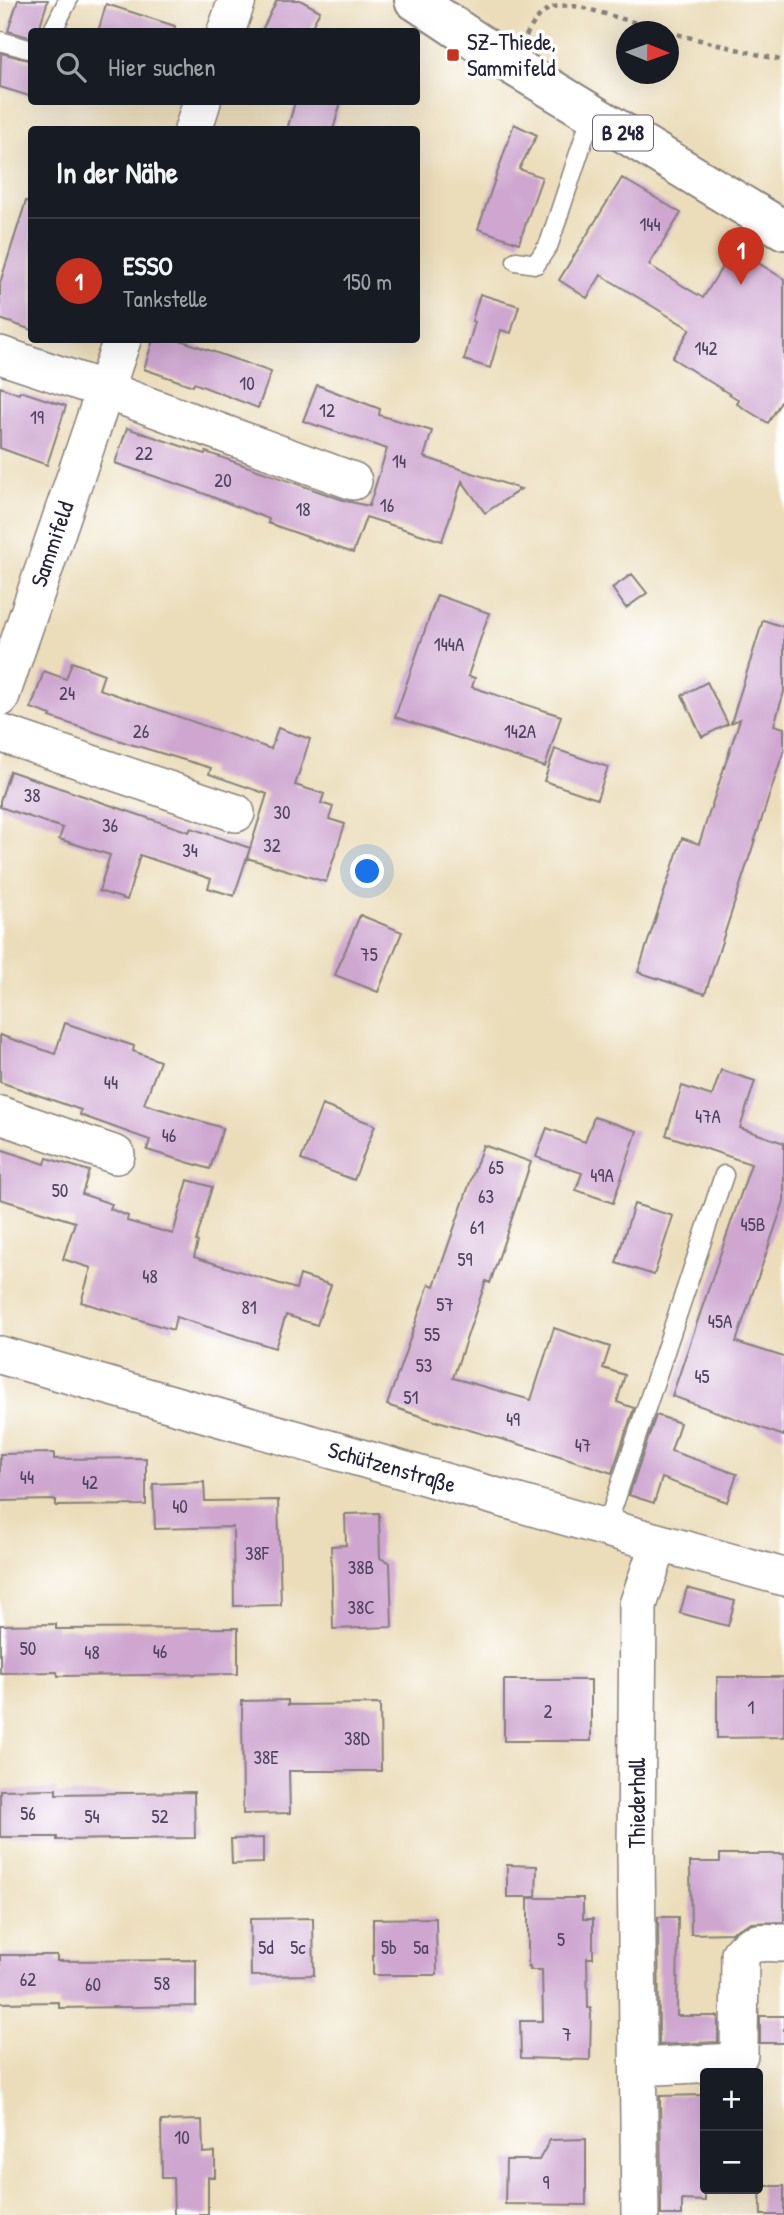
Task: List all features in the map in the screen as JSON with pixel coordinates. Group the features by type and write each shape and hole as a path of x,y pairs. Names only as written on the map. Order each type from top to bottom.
{"main road":[{"name":"B 248","path":"414,0 510,64 784,230"}],"street":[{"path":"194,126 201,105"},
{"name":"Sammifeld","path":"0,698 121,343"},
{"path":"0,355 105,390 353,481"},
{"path":"0,733 236,813"},
{"path":"0,1115 116,1155"},
{"name":"Schützenstraße","path":"0,1355 784,1577"},
{"name":"Thiederhall","path":"640,2215 636,1850 638,1605 659,1543"},
{"path":"639,2067 735,2062 739,2055 740,1954 753,1943 784,1943"}],"lane":[{"path":"54,28 68,0"},
{"path":"0,41 28,49"},
{"path":"516,261 536,264 549,244 592,114"},
{"path":"606,1528 724,1175"}],"path":[{"path":"510,64 537,17 544,10 568,5 630,21"},
{"path":"679,35 784,61"}],"building":[{"path":"18,0 48,0 39,28 28,28 28,37 8,31"},
{"path":"277,0 300,0 320,11 311,28 263,28"},
{"path":"106,4 175,26 175,28 99,28"},
{"path":"1,53 28,60 28,96 0,87"},
{"path":"294,105 340,105 334,126 288,126"},
{"path":"514,124 537,135 519,169 542,177 519,243 478,229"},
{"path":"622,178 681,213 649,265 703,298 734,248 784,279 784,397 768,423 737,404 739,400 672,358 690,329 601,275 587,298 559,280"},
{"path":"28,201 28,329 0,319 0,283"},
{"path":"480,294 519,306 511,333 501,330 490,368 464,360"},
{"path":"152,343 189,343 271,372 258,408 194,383 193,386 144,369"},
{"path":"317,385 380,409 379,415 432,431 424,457 521,489 485,513 462,481 442,541 366,517 353,553 268,523 269,519 192,489 115,463 127,428 205,454 206,452 346,501 369,506 387,449 303,421"},
{"path":"0,387 66,406 47,465 0,448"},
{"path":"632,574 647,593 626,608 612,588"},
{"path":"437,595 489,613 468,676 475,678 472,687 561,716 545,767 395,717"},
{"path":"763,620 784,627 784,692 774,725 784,728 784,750 705,994 638,972 682,838 699,844 740,719 731,723"},
{"path":"72,662 104,674 99,689 271,749 278,728 310,739 295,785 324,794 321,803 333,807 329,819 345,824 326,882 247,858 267,794 209,774 211,768 127,743 31,708 44,671 66,679"},
{"path":"707,682 728,724 702,737 682,695"},
{"path":"555,749 608,767 597,799 544,781"},
{"path":"10,771 189,832 191,828 250,848 234,896 208,888 211,879 140,855 127,900 99,891 110,855 59,839 63,828 0,807"},
{"path":"360,915 402,932 378,992 335,975"},
{"path":"65,1023 134,1046 133,1051 160,1061 144,1104 223,1128 210,1169 147,1150 150,1140 80,1115 81,1110 0,1082 0,1035 55,1054"},
{"path":"721,1070 755,1081 740,1128 784,1143 784,1201 736,1342 784,1357 784,1436 672,1396 751,1164 666,1135 682,1086 712,1096"},
{"path":"322,1105 375,1125 354,1180 301,1160"},
{"path":"594,1117 637,1131 613,1203 576,1190 582,1173 536,1157 547,1128 585,1142"},
{"path":"483,1145 531,1162 490,1283 486,1281 453,1378 531,1400 554,1328 610,1347 603,1368 625,1375 617,1402 634,1408 612,1473 387,1405 429,1284 434,1286"},
{"path":"0,1149 45,1164 47,1158 89,1171 82,1194 112,1204 110,1209 128,1216 127,1221 173,1234 188,1180 212,1187 194,1257 296,1289 300,1275 331,1285 317,1325 286,1315 275,1348 176,1317 173,1330 81,1302 91,1268 63,1259 75,1222 0,1199"},
{"path":"634,1204 673,1216 654,1275 616,1263"},
{"path":"656,1415 680,1423 671,1451 737,1474 727,1502 662,1478 654,1503 629,1495"},
{"path":"54,1453 54,1459 146,1458 146,1505 56,1506 56,1500 0,1501 0,1454"},
{"path":"204,1482 205,1501 278,1500 281,1605 234,1606 233,1527 155,1529 153,1484"},
{"path":"379,1513 380,1558 390,1563 392,1627 333,1629 331,1546 346,1545 345,1514"},
{"path":"687,1588 735,1601 728,1626 680,1613"},
{"path":"56,1624 56,1629 238,1628 238,1674 58,1676 57,1672 0,1673 0,1625"},
{"path":"717,1677 784,1677 784,1737 717,1738"},
{"path":"504,1680 591,1680 591,1741 504,1741"},
{"path":"288,1700 288,1705 380,1704 381,1771 289,1771 290,1813 243,1814 242,1701"},
{"path":"56,1789 56,1794 194,1792 195,1838 57,1840 57,1837 0,1837 0,1790"},
{"path":"263,1838 263,1863 232,1864 231,1839"},
{"path":"720,1854 784,1854 784,1922 750,1923 731,1933 691,1934 690,1862 720,1862"},
{"path":"507,1865 537,1866 536,1897 507,1897"},
{"path":"528,1898 583,1898 583,1919 593,1919 593,1958 587,1958 588,2008 591,2008 590,2060 521,2058 520,2021 543,2021 542,1970 530,1970 528,1966"},
{"path":"658,1917 678,1917 677,2016 718,2016 718,2042 659,2045"},
{"path":"313,1918 314,1975 251,1976 250,1919"},
{"path":"436,1918 437,1975 373,1975 373,1919"},
{"path":"0,1955 57,1955 57,1961 196,1960 196,2006 59,2008 59,2002 0,2003"},
{"path":"760,2016 784,2016 784,2043 760,2043"},
{"path":"700,2095 700,2194 705,2194 705,2201 682,2200 682,2215 661,2215 660,2096"},
{"path":"202,2120 203,2153 215,2152 215,2177 208,2177 208,2215 174,2215 173,2178 162,2178 161,2121"},
{"path":"586,2139 586,2205 505,2204 506,2160 539,2160 550,2140"},
{"path":"763,2186 784,2186 784,2215 761,2215 760,2194 763,2194"}],"place":[{"name":"SZ-Thiede, Sammifeld","path":"453,55"},
{"name":"ESSO","path":"741,285"}]}
